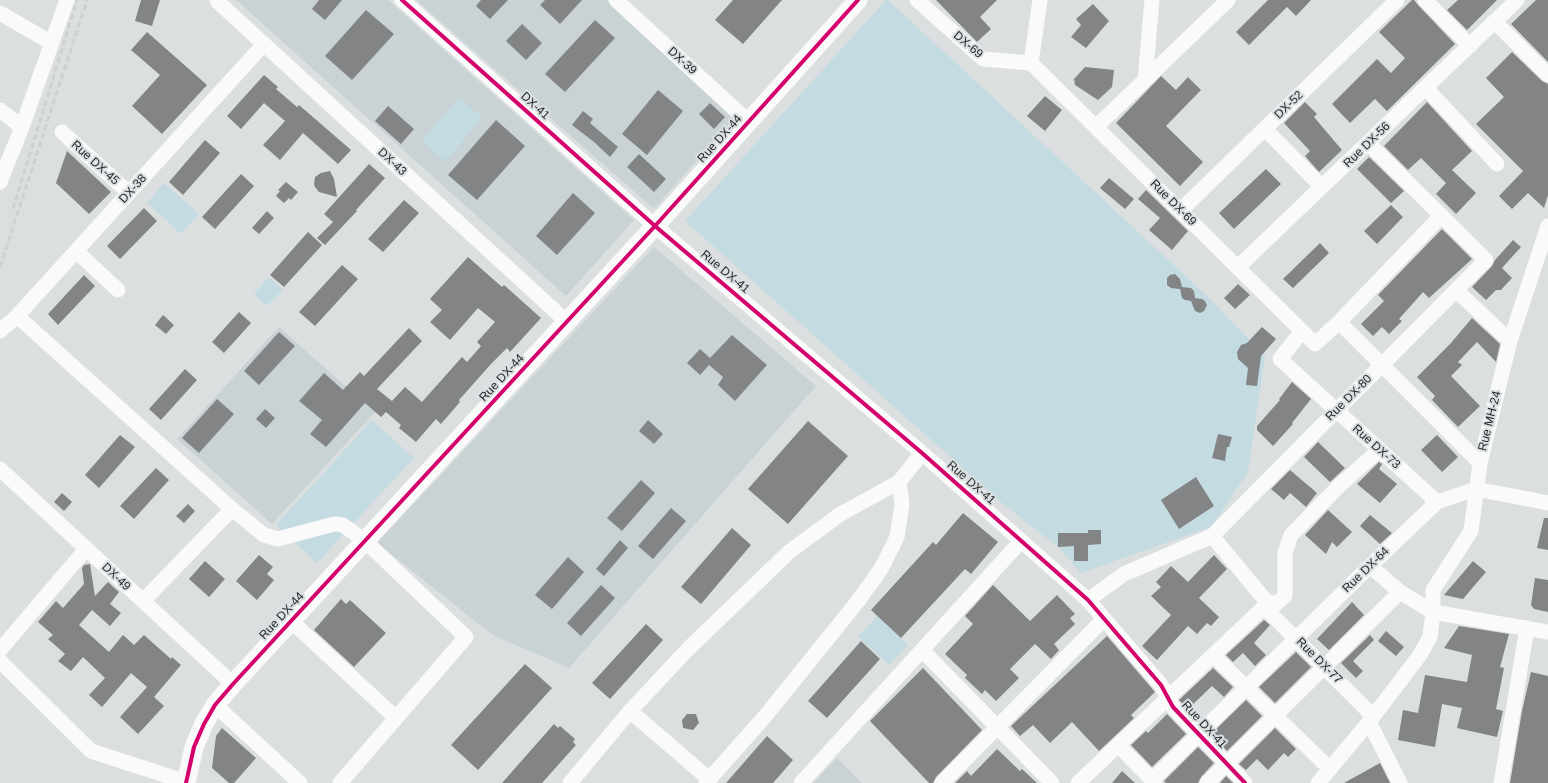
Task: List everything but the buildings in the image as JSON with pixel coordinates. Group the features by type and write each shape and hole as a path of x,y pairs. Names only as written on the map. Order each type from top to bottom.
{"street":[{"path":"0,182 22,127 67,0"},
{"name":"DX-41","path":"402,0 655,226"},
{"name":"DX-39","path":"616,0 749,122"},
{"name":"Rue DX-44","path":"185,783 194,747 204,724 215,705 233,684 655,226 858,0"},
{"name":"DX-69","path":"917,0 983,59 1031,62"},
{"path":"1031,62 1040,0"},
{"path":"1145,80 1152,0"},
{"path":"1096,127 1228,0"},
{"name":"DX-52","path":"1181,210 1397,0"},
{"path":"1425,0 1470,46"},
{"name":"Rue DX-56","path":"1238,268 1517,0"},
{"name":"DX-43","path":"217,1 567,322"},
{"path":"0,13 52,43"},
{"path":"1495,22 1548,75"},
{"name":"DX-38","path":"0,331 17,316 264,44"},
{"name":"Rue DX-69","path":"1031,62 1315,344 1339,322"},
{"path":"1426,88 1497,164"},
{"path":"0,110 22,127"},
{"path":"1265,128 1322,187"},
{"name":"Rue DX-45","path":"62,132 129,193"},
{"path":"1368,143 1441,216 1339,322 1480,463"},
{"name":"Rue DX-80","path":"1212,536 1486,260 1441,216"},
{"name":"Rue DX-41","path":"655,226 922,454 1088,600 1161,685 1173,707 1245,783"},
{"name":"Rue MH-24","path":"1318,783 1371,719 1424,648 1430,637 1433,612 1433,590 1471,531 1480,463 1510,341 1548,226"},
{"path":"76,251 118,290"},
{"path":"1456,290 1510,341"},
{"path":"17,316 232,509 264,535 278,539 334,524 342,525 365,541 466,637 340,783"},
{"name":"Rue DX-73","path":"1302,331 1280,359 1437,502"},
{"path":"1078,783 1265,604 1276,604 1285,596 1285,553 1291,535 1339,486 1379,450"},
{"path":"570,783 630,711 688,649 789,552 839,515 899,482 922,454"},
{"name":"DX-49","path":"0,470 233,684"},
{"path":"630,711 708,781 766,714 858,601 881,569 897,537 902,504 899,482"},
{"path":"1437,502 1476,489 1548,503"},
{"name":"Rue DX-64","path":"1154,782 1296,638 1437,502"},
{"path":"143,601 232,509"},
{"path":"1088,600 1124,574 1212,536"},
{"name":"Rue DX-77","path":"1212,536 1265,604 1324,666 1371,719 1400,783"},
{"path":"801,783 1021,541"},
{"path":"0,650 86,549"},
{"path":"1370,566 1400,592 1433,612 1548,632"},
{"path":"1207,783 1400,592"},
{"path":"942,783 1104,619"},
{"path":"291,621 396,718"},
{"path":"1501,783 1527,628"},
{"path":"922,650 1052,783"},
{"path":"1212,654 1330,769"},
{"path":"0,661 92,751 185,783"},
{"path":"215,705 300,783"},
{"path":"1118,745 1154,782"}],"shaded area":[{"path":"236,0 388,0 634,220 566,296"},
{"path":"416,0 606,0 733,119 654,209"},
{"path":"886,0 888,0 1205,294 1265,355 1248,472 1211,527 1081,573 1058,547 1002,503 685,221"},
{"path":"459,97 483,118 445,161 422,140"},
{"path":"164,183 199,214 181,234 147,203"},
{"path":"654,247 816,386 569,668 494,636 377,543"},
{"path":"269,277 283,290 267,306 254,294"},
{"path":"279,327 375,412 272,524 177,439"},
{"path":"372,420 414,458 317,563 276,525"},
{"path":"877,616 908,645 889,665 858,637"},
{"path":"837,758 862,783 813,783"}],"railway":[{"path":"13,209 77,0"},
{"path":"0,267 87,0"}],"cycle path":[{"path":"402,0 655,226 922,453 1088,600 1161,685 1173,707 1245,783"},
{"path":"186,783 194,747 204,724 215,705 233,684 655,226 858,0"}]}
